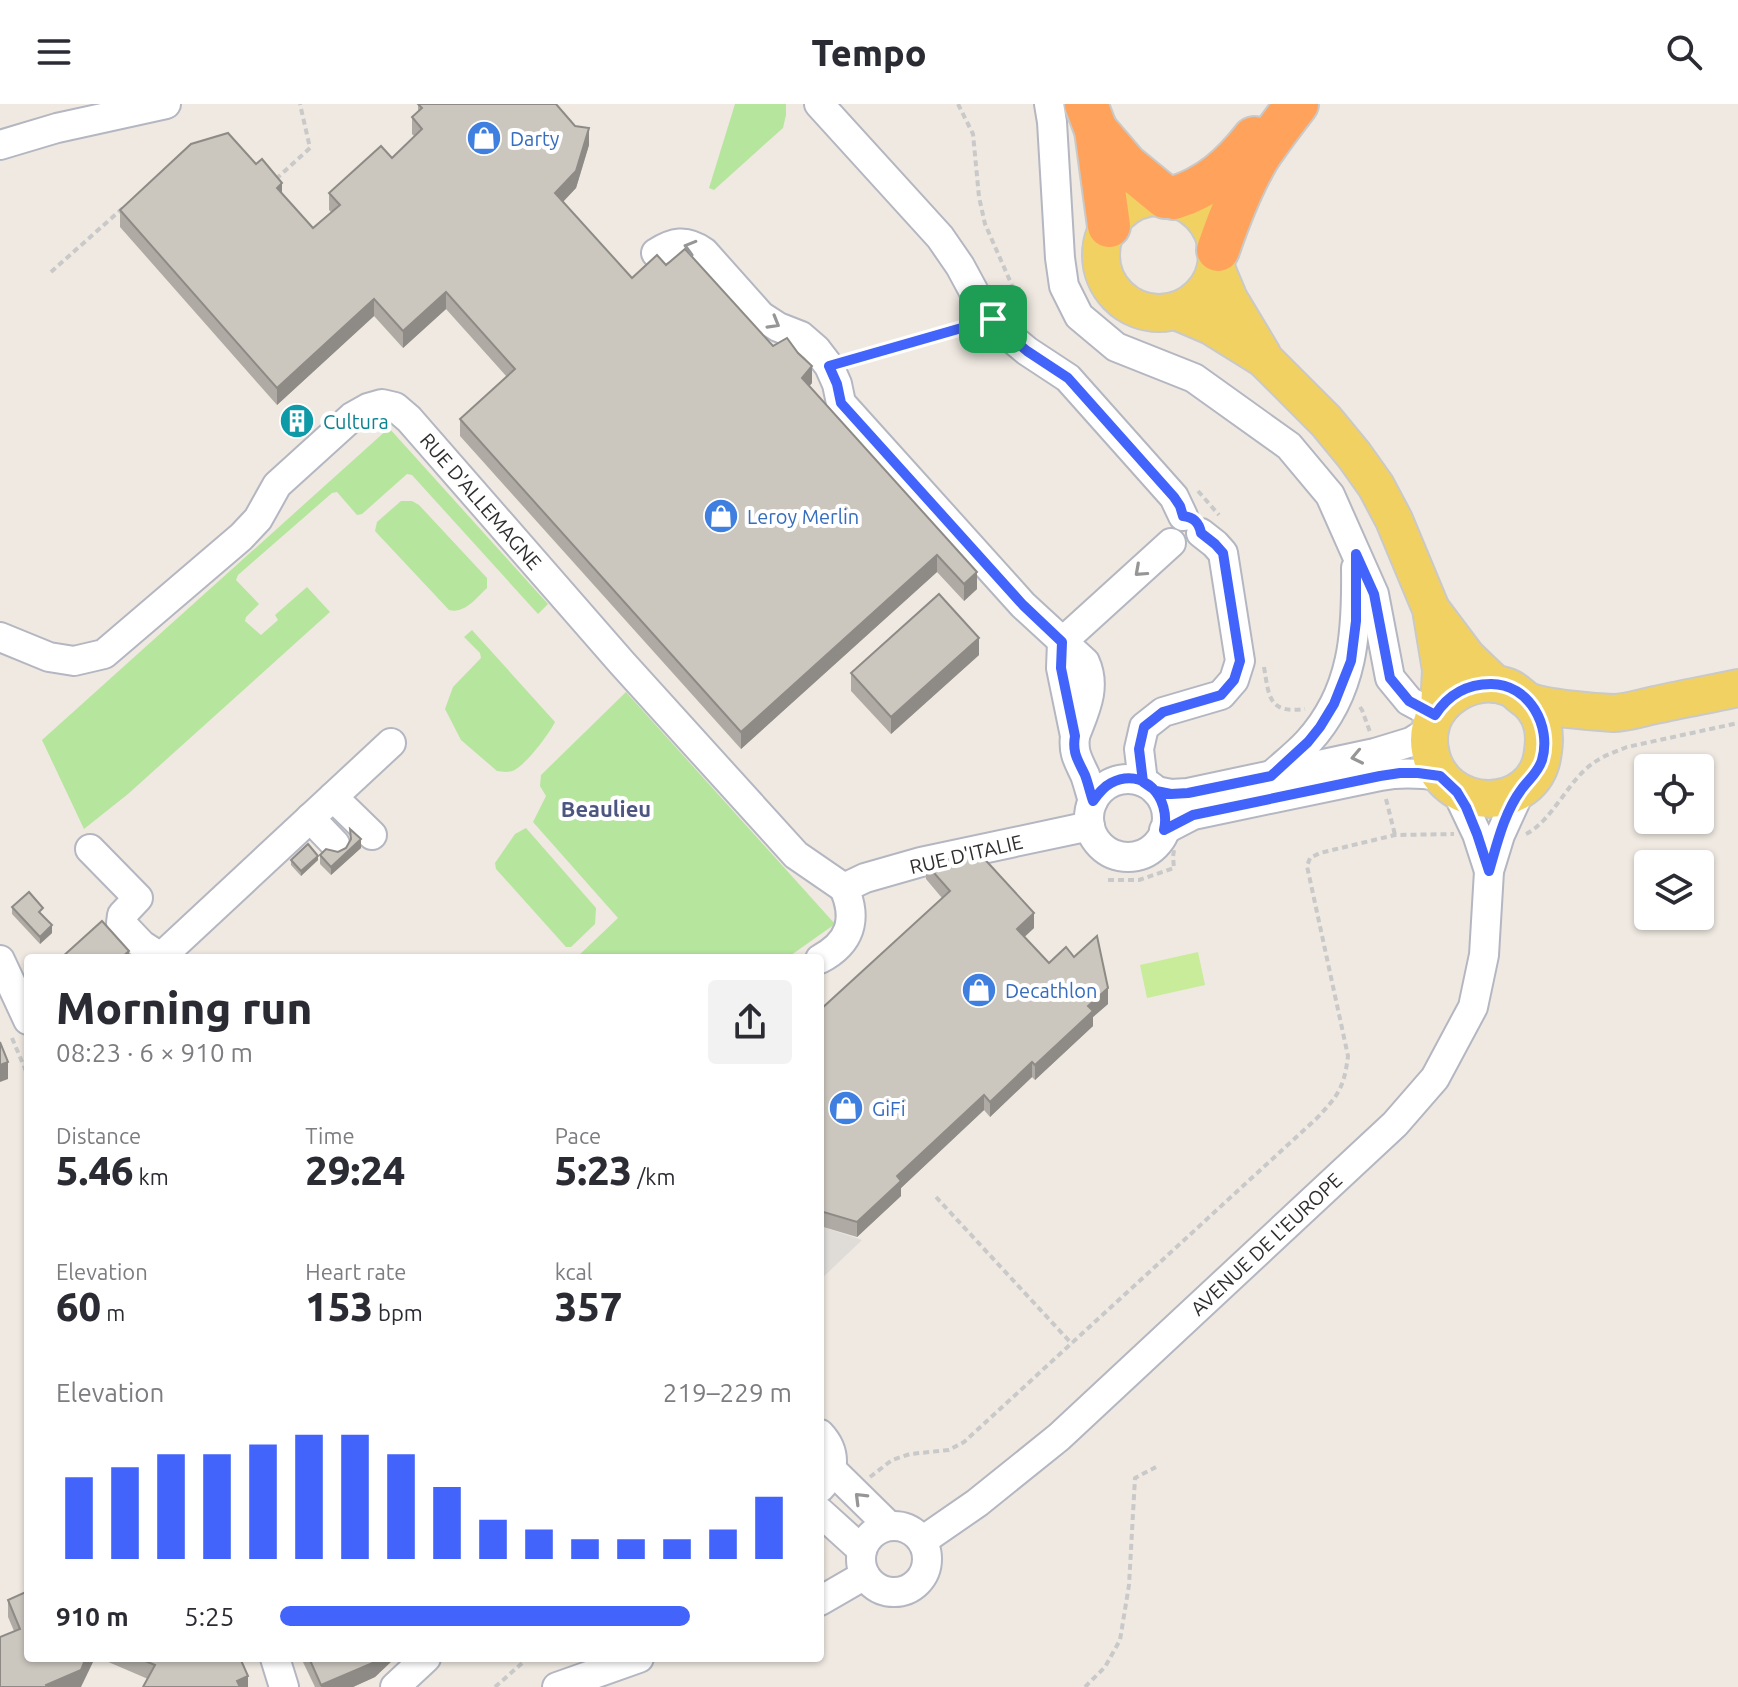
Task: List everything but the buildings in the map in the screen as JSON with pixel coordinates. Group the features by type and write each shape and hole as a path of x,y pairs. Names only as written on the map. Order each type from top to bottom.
{"highway":[{"path":"1091,117 1126,165 1170,198 1204,186 1228,167 1251,142 1278,104"},
{"path":"1217,259 1229,217 1246,181 1297,104"},
{"path":"1091,117 1109,226"}],"main road":[{"path":"1217,259 1208,287 1194,302 1176,311 1142,311 1126,303 1113,291 1101,259 1102,242 1109,226 1123,209 1143,199 1170,198 1191,205 1204,217 1214,233 1217,259 1229,299 1264,359"},
{"path":"1176,311 1211,326 1264,359 1326,421 1376,486 1401,535 1431,609 1441,670 1429,746 1432,762 1448,784 1479,800 1501,798 1521,789 1538,770 1543,758 1545,737 1540,717 1519,692 1495,684 1474,685 1454,693 1434,718"},
{"path":"1431,609 1467,657 1495,684"},
{"path":"1528,701 1561,708 1616,713 1738,688"},
{"path":"1543,758 1616,713"}],"street":[{"path":"0,145 57,128 166,104"},
{"path":"656,253 671,243 697,247 761,316 801,336 816,349 829,366 841,403 1023,605 1085,662 1090,688 1073,747 1084,773 1094,837 1100,846 1120,856 1142,854 1152,848 1164,830 1166,809 1149,786 1139,749 1144,727 1163,712 1221,695 1234,680 1240,661 1223,553 1192,524 1174,497 1068,378 1027,351 993,319 940,237 819,104"},
{"path":"1049,104 1060,258 1064,286 1079,316 1116,347 1194,378 1289,446 1330,495 1374,594 1390,678 1409,701 1434,718 1411,742 1395,748 1188,793 1171,794 1128,779 1114,781 1102,789 1091,814"},
{"name":"RUE D'ALLEMAGNE","path":"2,636 49,657 74,661 104,654 241,537 258,519 277,485 352,417 382,404 395,407 409,419 622,663 796,855 844,888"},
{"path":"1075,736 1061,668 1062,642 1171,543 1187,549 1197,543 1192,524"},
{"path":"1271,776 1320,727 1334,704 1351,661 1356,621 1356,554"},
{"path":"1085,662 1109,599"},
{"path":"166,954 391,743"},
{"path":"1164,830 1193,815 1380,776 1409,773 1448,784"},
{"name":"AVENUE DE L'EUROPE","path":"922,1541 977,1503 1059,1437 1395,1124 1435,1078 1473,1007 1484,955 1489,871 1489,834 1448,784"},
{"path":"1489,834 1521,789"},
{"path":"333,797 372,835"},
{"name":"RUE D'ITALIE","path":"844,888 865,878 1091,814"},
{"path":"310,818 335,844"},
{"path":"90,849 138,898 122,915 121,923 142,945 156,954"},
{"path":"824,957 834,952 846,939 851,918 850,903 844,888"},
{"path":"0,960 18,1025"},
{"path":"824,1439 833,1460 826,1479 854,1492 889,1526"},
{"path":"824,1517 863,1562 872,1584 883,1591 905,1591 923,1575 927,1564 922,1541 908,1529 889,1526 872,1534 863,1562 824,1597"},
{"path":"276,1662 284,1687"},
{"path":"371,1687 398,1662"},
{"path":"395,1687 422,1662"},
{"path":"557,1687 628,1662"}],"path":[{"path":"271,183 310,148 300,104"},
{"path":"829,366 1003,316 1012,307 1014,290 985,224 973,134 958,104"},
{"path":"51,272 126,205"},
{"path":"854,1492 892,1460 910,1454 949,1450 964,1442 1335,1099 1345,1080 1348,1056 1307,866 1310,858 1395,835 1524,835 1531,832 1584,771 1611,753 1738,723"},
{"path":"18,1025 24,1056"},
{"path":"936,1197 1072,1344"},
{"path":"1085,1687 1105,1667 1120,1640 1129,1585 1135,1478 1156,1467"},
{"path":"495,1687 523,1662"}],"green space":[{"path":"735,104 786,104 783,128 714,190 709,188"},
{"path":"389,428 548,604 538,614 412,475 407,474 362,514 357,515 337,492 332,493 236,580 259,604 245,621 261,635 278,620 275,615 307,587 330,612 128,794 84,829 42,740"},
{"path":"401,501 419,505 487,578 487,588 460,610 449,610 375,531 377,522"},
{"path":"472,630 555,722 532,754 512,771 497,771 461,740 445,709 453,687 481,658 464,637"},
{"path":"626,692 835,924 793,954 580,954 618,918 533,822 546,796 540,786 541,775"},
{"path":"526,828 596,908 595,924 571,947 566,947 496,869 495,863 515,834"},
{"path":"1198,952 1205,985 1147,998 1140,965"}],"shaded area":[{"path":"824,1227 862,1240 824,1276"}],"place":[{"name":"Darty","path":"484,138"},
{"name":"Cultura","path":"297,421"},
{"name":"Leroy Merlin","path":"721,516"},
{"name":"Decathlon","path":"979,990"},
{"name":"GiFi","path":"846,1108"}],"district":[{"name":"Beaulieu","path":"606,808"}],"route":[{"path":"993,319 829,366 841,403 1023,605 1062,642 1061,668 1075,736 1073,747 1093,801 1102,789 1114,781 1128,779 1143,782 1162,799 1166,809 1164,830 1193,815 1380,776 1400,773 1440,776 1457,792 1466,807 1489,871 1513,805 1543,758 1545,737 1540,717 1519,692 1495,684 1474,685 1454,693 1435,715 1409,701 1390,678 1374,594 1356,554 1356,621 1351,661 1334,704 1308,742 1271,776 1171,794 1156,791 1143,782 1139,749 1144,727 1163,712 1221,695 1234,680 1240,661 1223,553 1201,533 1193,518 1183,516 1174,497 1068,378 1027,351 993,319"}]}
